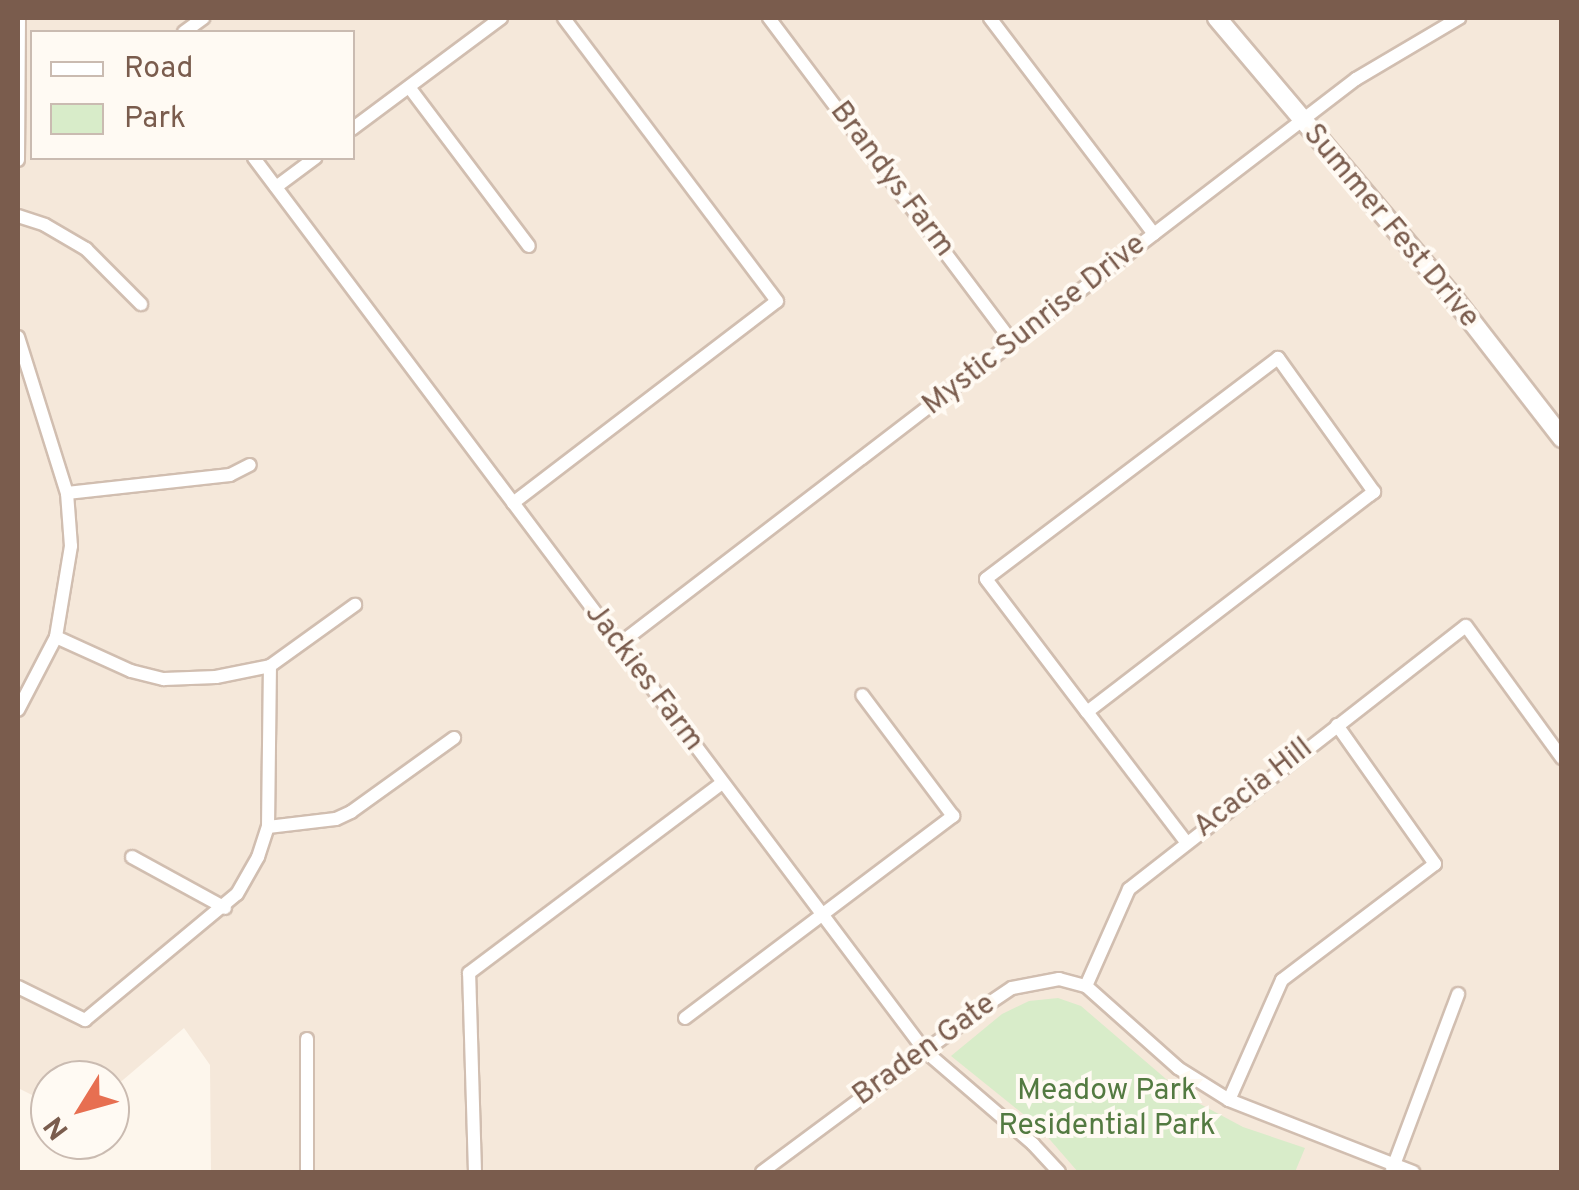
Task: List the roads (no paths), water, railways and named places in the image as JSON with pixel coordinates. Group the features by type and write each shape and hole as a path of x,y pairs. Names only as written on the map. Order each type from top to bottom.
{"street":[{"path":"18,18 26,46 18,160"},
{"path":"355,128 501,18"},
{"path":"512,503 777,300 564,18"},
{"name":"Brandys Farm","path":"769,18 1014,343"},
{"path":"990,18 1154,234"},
{"name":"Summer Fest Drive","path":"1217,18 1444,287 1562,438"},
{"name":"Mystic Sunrise Drive","path":"618,645 1300,120 1440,23 1459,18"},
{"path":"409,87 529,246"},
{"name":"Jackies Farm","path":"256,160 925,1051 1051,1170"},
{"path":"276,187 312,160"},
{"path":"18,216 46,225 86,249 141,304"},
{"path":"18,337 21,364 67,493 70,570 56,637 18,710"},
{"path":"1087,712 1374,492 1278,358 986,580 1186,842"},
{"path":"67,493 230,475 250,465"},
{"path":"56,637 111,664 164,679 216,678 270,666 355,605"},
{"name":"Acacia Hill","path":"1086,986 1129,889 1466,626 1562,758"},
{"path":"18,987 85,1020 225,908 249,875 268,827 270,666"},
{"path":"685,1018 954,816 862,695"},
{"path":"1229,1100 1282,980 1435,864 1337,725"},
{"path":"268,827 336,819 351,812 454,738"},
{"path":"474,1172 469,973 722,783"},
{"path":"132,858 225,908"},
{"name":"Braden Gate","path":"762,1172 1012,988 1058,979 1086,986"},
{"path":"1086,986 1178,1068 1229,1100 1392,1169 1412,1172"},
{"path":"1392,1169 1458,994"},
{"path":"307,1039 308,1172"}],"park label":[{"name":"Meadow Park Residential Park","path":"1107,1109"}]}
